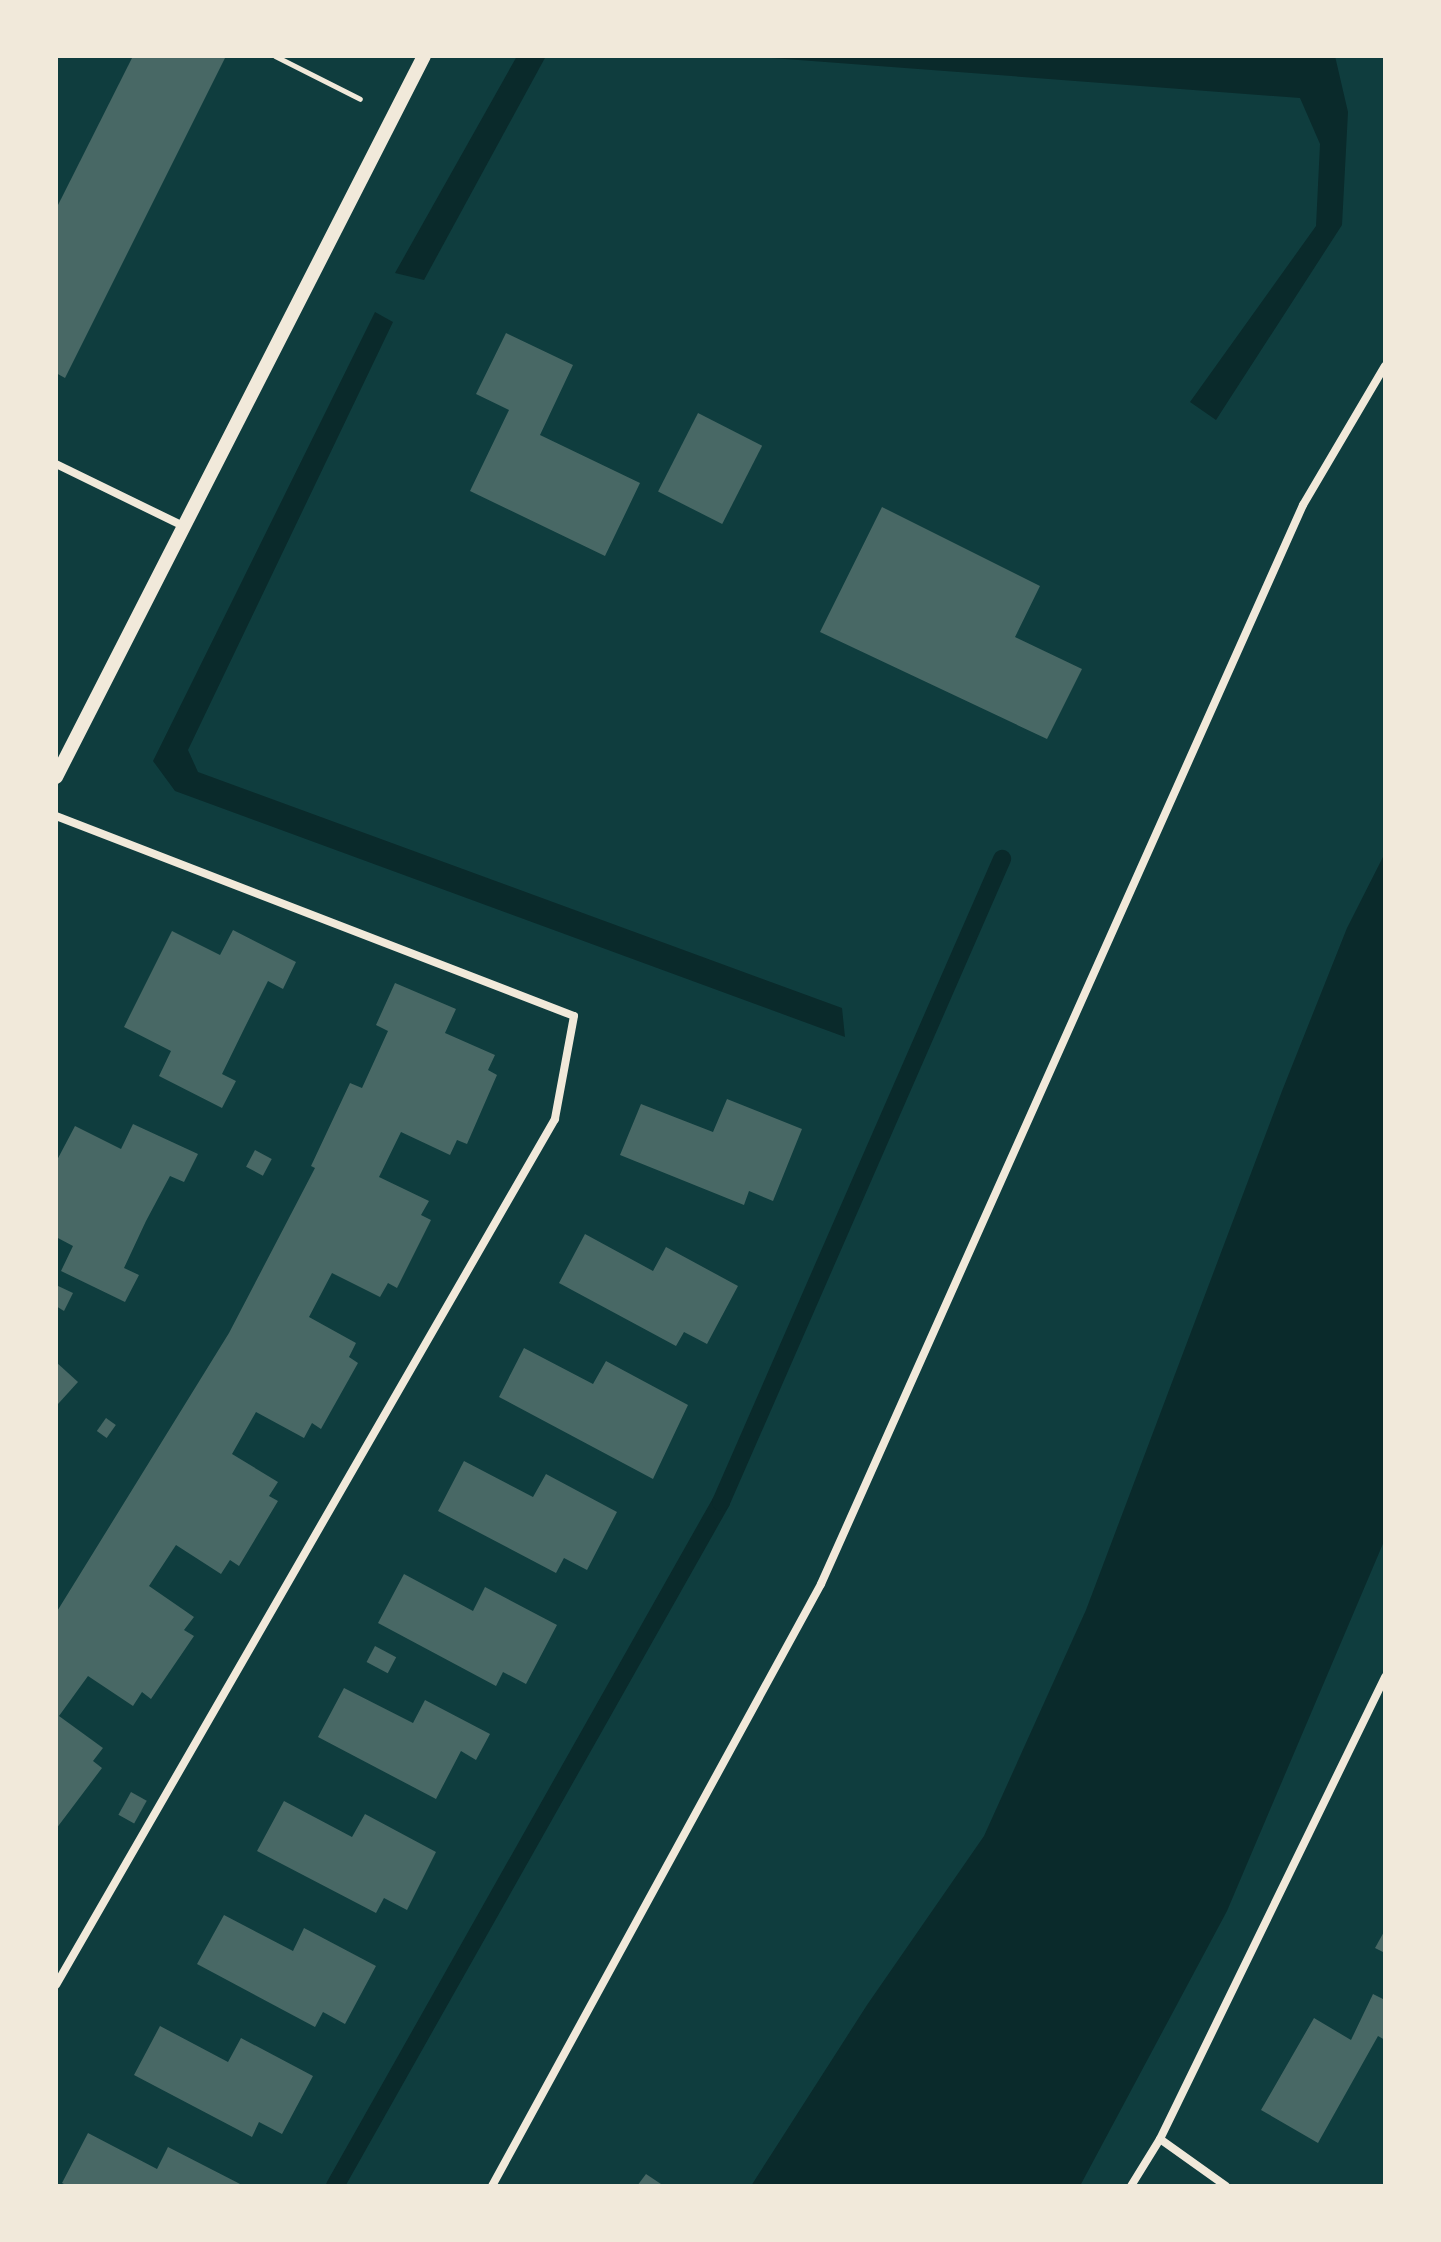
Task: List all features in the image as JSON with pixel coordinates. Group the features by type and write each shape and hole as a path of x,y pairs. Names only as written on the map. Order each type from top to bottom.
{"street":[{"path":"56,777 181,525 424,56"},
{"path":"492,2186 821,1584 1303,505 1385,366"},
{"path":"56,464 181,525"},
{"path":"56,816 574,1016 555,1119 56,1985"},
{"path":"1131,2186 1160,2139 1385,1677"},
{"path":"1160,2139 1226,2186"}],"path":[{"path":"275,56 391,115"}],"water":[{"path":"517,56 546,56 424,280 395,273"},
{"path":"746,56 1335,56 1348,112 1342,225 1216,420 1190,402 1316,226 1320,144 1300,98"},
{"path":"375,312 393,322 188,750 198,772 842,1008 845,1037 175,791 153,761"},
{"path":"1385,853 1385,1539 1227,1911 1080,2186 751,2186 867,2005 984,1836 1086,1610 1282,1091 1347,928"}],"building":[{"path":"133,56 226,56 65,378 56,373 56,209"},
{"path":"506,333 573,365 540,435 640,483 605,556 470,491 509,410 476,394"},
{"path":"698,413 762,446 722,524 658,491"},
{"path":"882,507 1040,586 1015,637 1082,669 1047,739 820,632"},
{"path":"233,930 296,962 283,989 268,981 222,1074 236,1081 222,1108 159,1076 171,1051 124,1027 172,931 220,955"},
{"path":"395,983 456,1009 445,1033 495,1055 488,1070 497,1075 467,1144 457,1140 450,1155 401,1132 379,1177 429,1201 421,1215 431,1220 397,1288 388,1283 380,1297 332,1273 309,1317 356,1343 349,1357 358,1363 321,1429 312,1423 304,1438 256,1412 232,1454 278,1482 269,1496 278,1501 239,1566 230,1560 221,1574 176,1545 149,1586 194,1617 184,1630 194,1636 151,1699 142,1692 133,1706 88,1676 59,1716 103,1748 93,1761 102,1768 56,1829 56,1613 229,1333 315,1168 311,1166 350,1083 362,1088 388,1031 376,1025"},
{"path":"727,1099 802,1129 773,1201 749,1191 744,1205 620,1155 641,1104 713,1132"},
{"path":"133,1124 198,1154 184,1182 170,1176 146,1221 124,1268 139,1275 125,1302 61,1271 73,1246 56,1237 56,1162 75,1126 121,1149"},
{"path":"255,1150 272,1159 263,1176 246,1167"},
{"path":"585,1234 653,1271 666,1247 738,1286 707,1344 684,1332 676,1346 559,1283"},
{"path":"56,1285 73,1293 64,1311 56,1306"},
{"path":"524,1348 593,1384 606,1361 688,1405 653,1479 499,1397"},
{"path":"56,1362 78,1382 58,1404 56,1403"},
{"path":"106,1418 116,1425 107,1438 97,1431"},
{"path":"464,1461 533,1497 546,1474 617,1512 587,1570 564,1558 556,1573 438,1511"},
{"path":"404,1574 473,1611 485,1587 557,1625 526,1684 503,1672 496,1686 378,1623"},
{"path":"375,1646 396,1657 388,1673 367,1662"},
{"path":"344,1688 413,1723 425,1700 490,1734 476,1760 461,1751 436,1799 318,1737"},
{"path":"131,1792 147,1801 134,1823 118,1815"},
{"path":"284,1801 352,1837 365,1814 436,1852 407,1910 384,1898 376,1913 257,1851"},
{"path":"224,1915 293,1951 304,1928 376,1966 345,2024 323,2012 315,2027 197,1964"},
{"path":"1385,1930 1385,1953 1375,1948"},
{"path":"1373,1994 1385,2000 1385,2040 1378,2036 1318,2143 1261,2110 1314,2018 1351,2040"},
{"path":"160,2026 228,2062 241,2038 313,2076 282,2134 259,2122 252,2137 134,2075"},
{"path":"88,2133 157,2169 168,2147 244,2186 68,2186 62,2183"},
{"path":"646,2174 664,2186 637,2186"}],"waterway":[{"path":"335,2186 721,1502 1002,859"}]}
